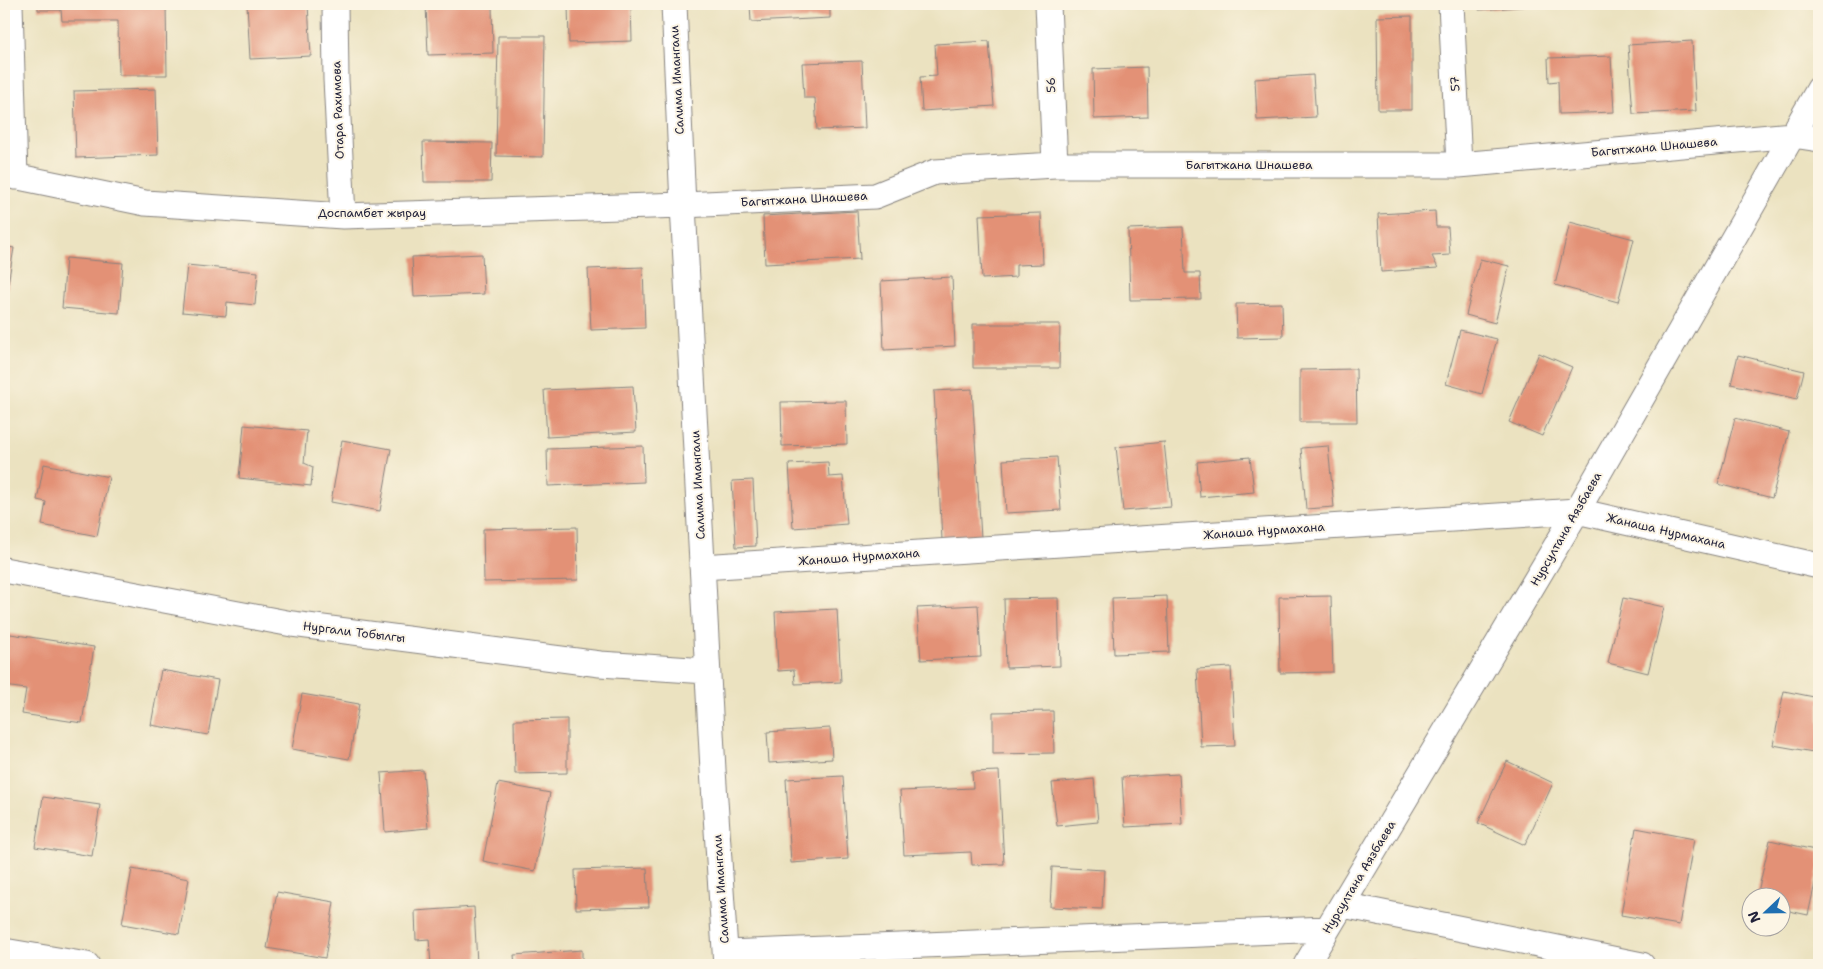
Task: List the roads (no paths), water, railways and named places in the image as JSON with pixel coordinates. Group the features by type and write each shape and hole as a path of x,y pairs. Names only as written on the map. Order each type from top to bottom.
{"street":[{"path":"9,175 10,4"},
{"name":"Отара Рахимова","path":"335,4 336,80 342,216"},
{"name":"Салима Имангали","path":"674,4 702,567 726,959"},
{"name":"56","path":"1048,4 1055,165"},
{"name":"57","path":"1451,4 1459,165"},
{"name":"Нурсултана Аязбаева","path":"1306,965 1326,929 1343,906 1577,511 1819,89"},
{"name":"Багытжана Шнашева","path":"683,205 875,196 936,172 1055,165 1459,165 1793,134 1819,139"},
{"name":"Доспамбет жырау","path":"9,175 145,203 342,216 683,205"},
{"name":"Жанаша Нурмахана","path":"702,567 1577,511 1819,566"},
{"name":"Нургали Тобылгы","path":"4,570 292,624 600,664 708,671"},
{"path":"1343,906 1642,965"},
{"path":"726,959 1326,929"},
{"path":"4,951 87,965"}]}
